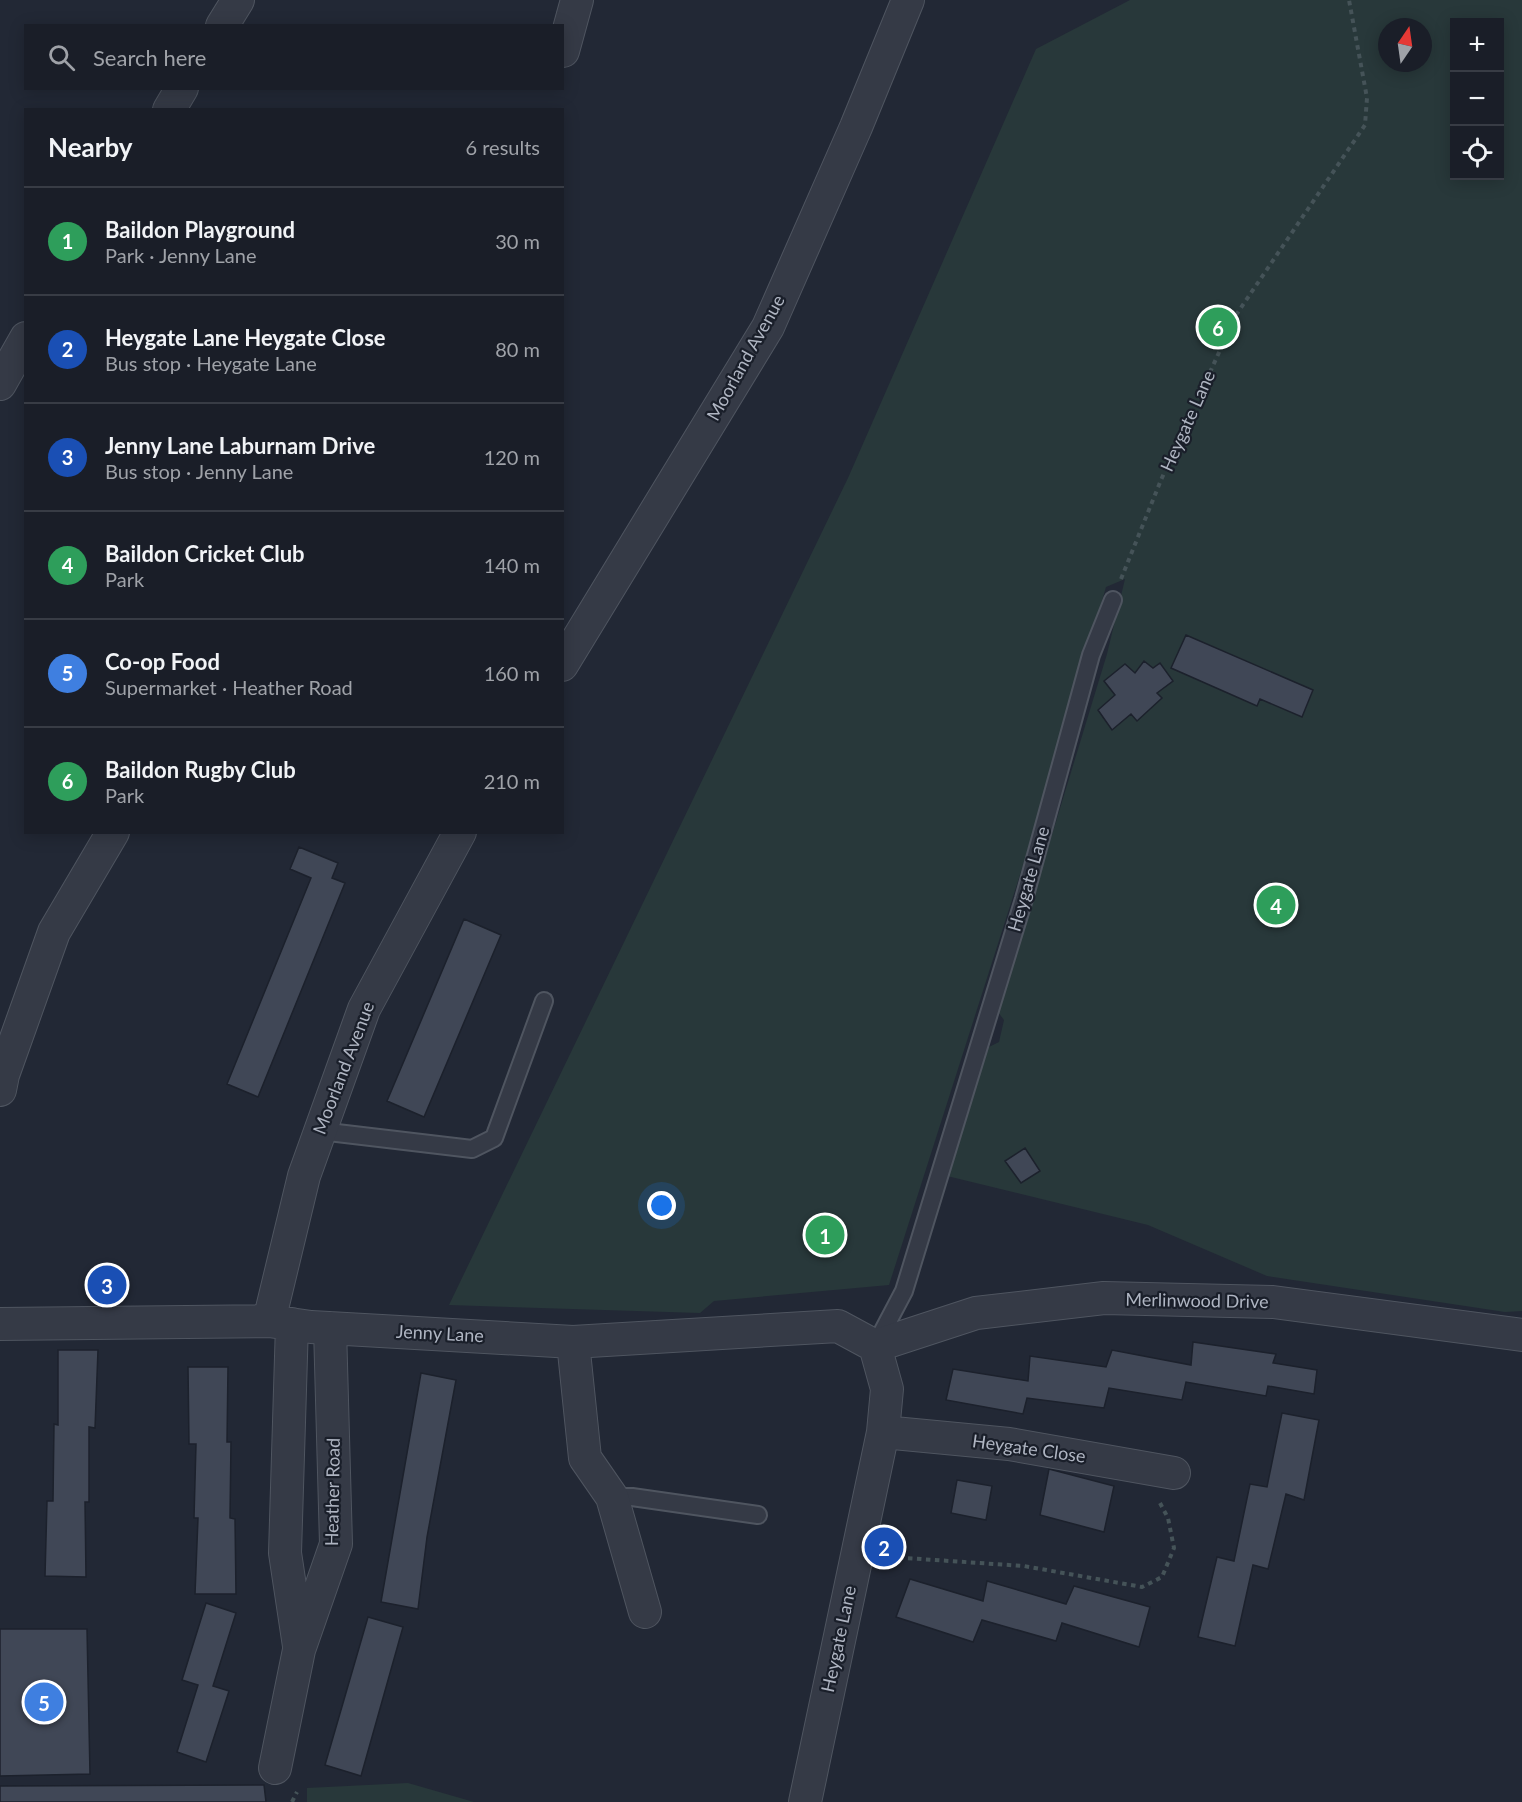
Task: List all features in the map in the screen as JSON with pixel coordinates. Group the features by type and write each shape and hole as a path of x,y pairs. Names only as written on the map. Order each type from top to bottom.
{"street":[{"path":"223,24 238,0"},
{"path":"564,47 577,0"},
{"name":"Moorland Avenue","path":"564,662 768,327 856,127 908,0"},
{"path":"170,108 181,90"},
{"path":"0,384 24,342"},
{"path":"0,1090 54,932 112,834"},
{"name":"Moorland Avenue","path":"281,1322 304,1176 364,1009 459,834"},
{"name":"Merlinwood Drive","path":"875,1346 976,1313 1104,1298 1273,1302 1522,1335"},
{"name":"Jenny Lane","path":"0,1324 281,1322 330,1328 573,1342 838,1326 875,1346"},
{"name":"Heather Road","path":"281,1322 285,1553 299,1650"},
{"name":"Heather Road","path":"275,1768 299,1650 336,1544 330,1328"},
{"path":"573,1342 585,1458 612,1497 645,1612"},
{"name":"Heygate Lane","path":"805,1802 883,1432 887,1389 875,1346"},
{"name":"Heygate Close","path":"883,1432 1009,1444 1174,1473"}],"lane":[{"name":"Heygate Lane","path":"875,1346 904,1291 1024,899 1091,655 1113,600"},
{"path":"320,1131 472,1149 494,1138 544,1001"},
{"path":"612,1497 632,1497 758,1515"}],"path":[{"name":"Heygate Lane","path":"1113,600 1161,480 1236,315 1365,125 1367,98 1349,0"},
{"path":"857,1556 1024,1566 1142,1587 1162,1577 1174,1548 1168,1518 1142,1467"}],"shaded area":[{"path":"1130,0 1522,0 1522,1311 1505,1312 1267,1276 1148,1225 943,1175 987,1048 999,1042 1004,1020 998,1012 1107,654 1125,579 1106,587 1048,787 889,1285 714,1301 700,1313 449,1305 848,478 1036,49"},
{"path":"408,1783 474,1802 307,1802 307,1788"}],"building":[{"path":"1186,635 1313,690 1302,717 1260,699 1257,706 1171,668"},
{"path":"1144,661 1153,668 1160,663 1173,681 1157,693 1162,698 1137,721 1131,714 1112,730 1098,710 1115,695 1104,681 1125,664 1135,673"},
{"path":"299,847 338,863 332,878 345,883 258,1097 227,1084 311,878 290,869"},
{"path":"464,919 501,935 424,1117 387,1101"},
{"path":"1025,1148 1040,1171 1021,1183 1005,1161"},
{"path":"1193,1342 1276,1354 1273,1363 1317,1370 1314,1394 1268,1386 1266,1396 1186,1382 1182,1400 1109,1388 1104,1408 1027,1398 1023,1414 946,1400 953,1369 1028,1381 1030,1356 1106,1367 1112,1350 1191,1365"},
{"path":"58,1350 98,1350 95,1428 89,1427 89,1502 85,1502 86,1577 45,1576 47,1501 53,1501 54,1424 58,1425"},
{"path":"188,1367 228,1367 227,1442 231,1442 230,1518 235,1519 236,1594 195,1594 198,1518 194,1518 196,1444 189,1444"},
{"path":"421,1373 456,1380 427,1537 418,1609 381,1602"},
{"path":"1282,1413 1319,1420 1304,1500 1286,1494 1268,1569 1253,1565 1235,1646 1198,1637 1217,1557 1234,1561 1250,1484 1267,1487"},
{"path":"1049,1469 1114,1486 1104,1532 1040,1515"},
{"path":"957,1480 992,1486 986,1520 951,1513"},
{"path":"910,1579 983,1601 987,1581 1066,1604 1074,1586 1150,1607 1139,1647 1062,1623 1056,1641 982,1620 973,1642 896,1617"},
{"path":"206,1603 236,1613 213,1686 229,1691 206,1762 177,1752 198,1685 182,1680"},
{"path":"368,1617 403,1627 361,1776 325,1765"},
{"path":"0,1629 87,1629 90,1774 0,1776"},
{"path":"264,1785 266,1802 0,1802 0,1786"}],"place":[{"name":"Baildon Rugby Club","path":"1218,327"},
{"name":"Baildon Cricket Club","path":"1276,905"},
{"name":"Baildon Playground","path":"825,1235"},
{"name":"Jenny Lane Laburnam Drive","path":"107,1285"},
{"name":"Heygate Lane Heygate Close","path":"884,1547"},
{"name":"Co-op Food","path":"44,1702"}]}
